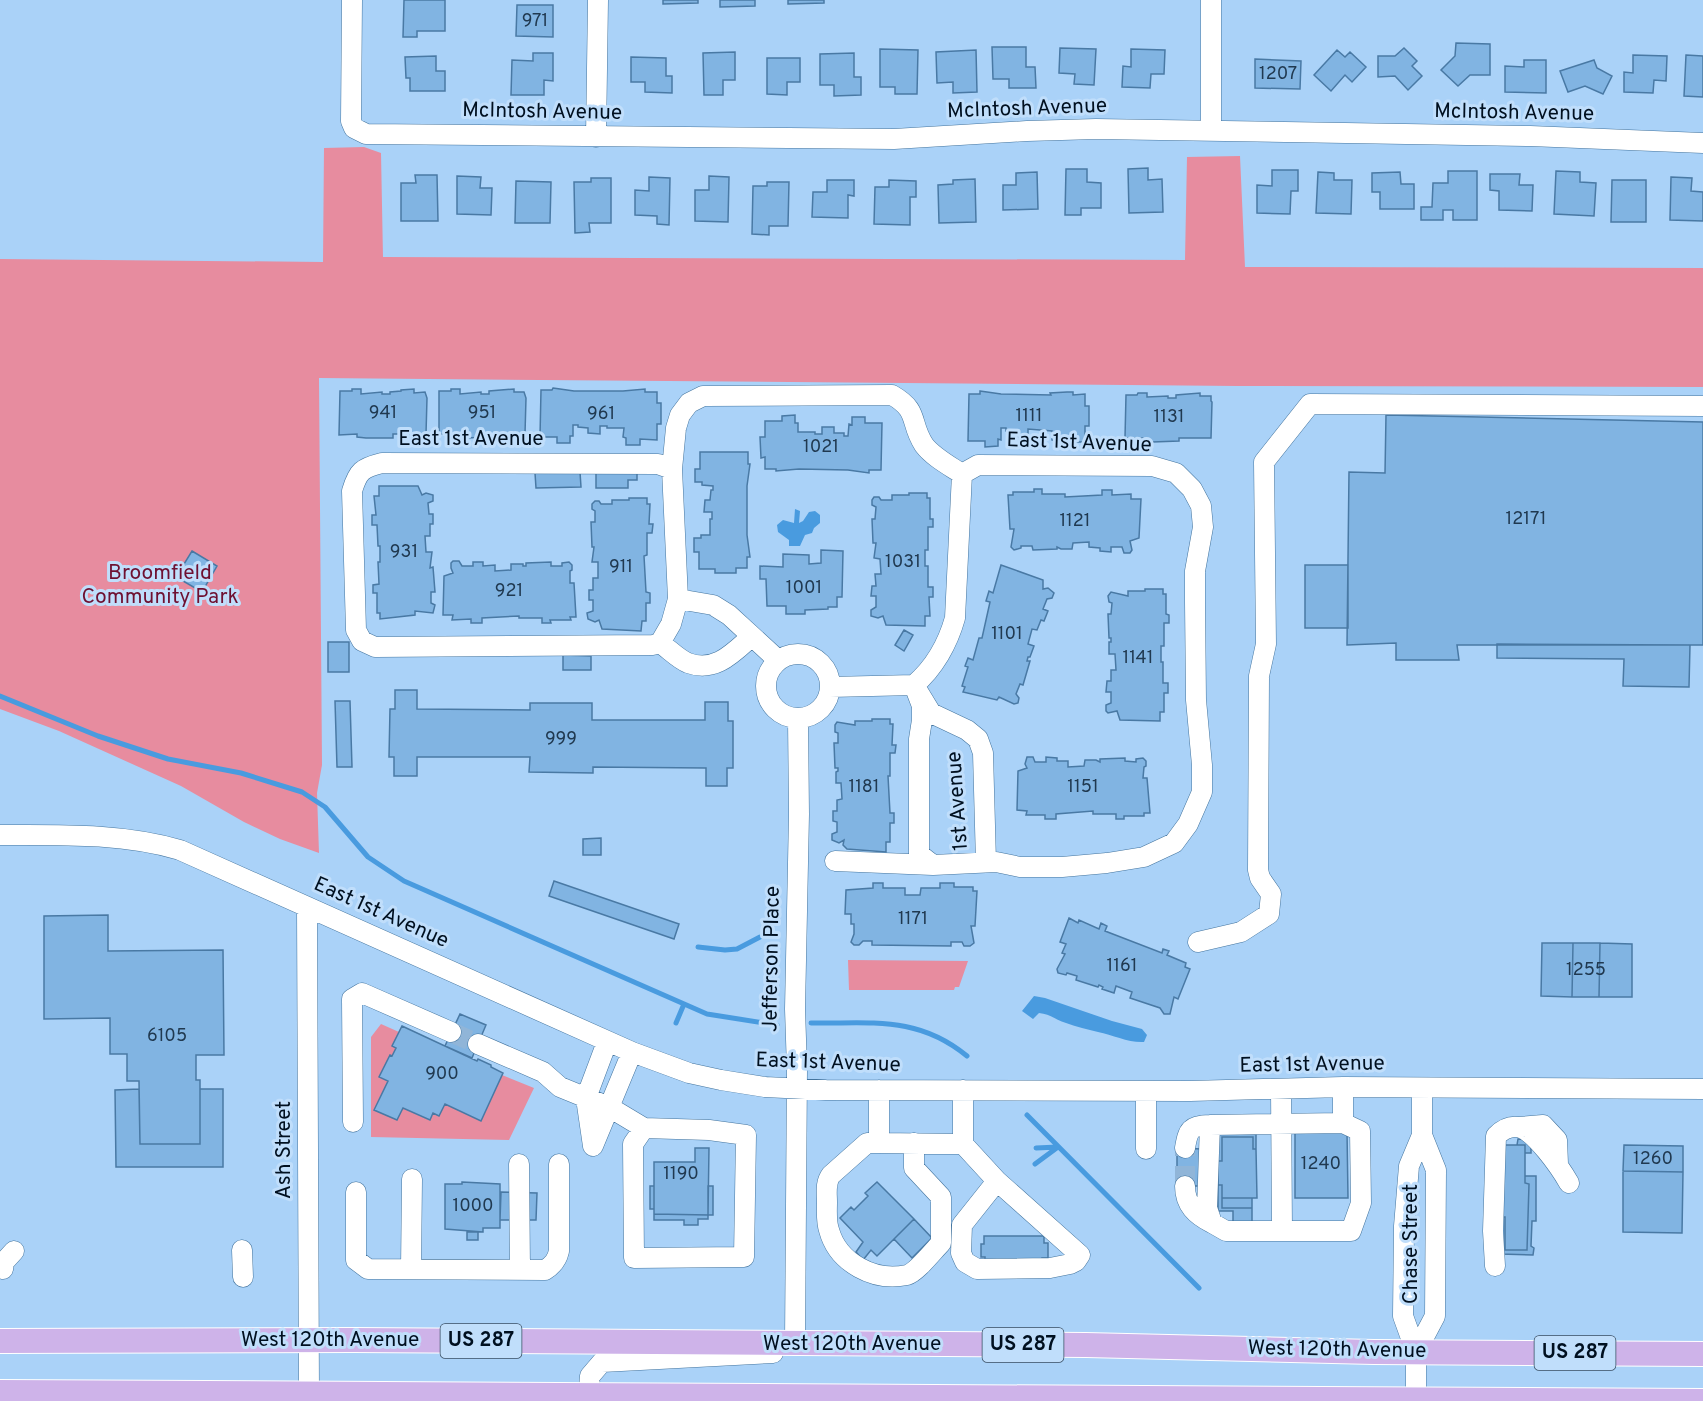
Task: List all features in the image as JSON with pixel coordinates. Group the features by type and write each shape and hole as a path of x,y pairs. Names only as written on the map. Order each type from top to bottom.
{"main road":[{"name":"West 120th Avenue","path":"0,1341 309,1340 962,1344 1416,1352 1703,1354"},
{"name":"US 287","path":"0,1392 588,1398 1703,1401"}],"street":[{"name":"McIntosh Avenue","path":"352,0 350,112 354,128 366,134 894,139 1027,131 1211,130 1530,136 1703,143"},
{"path":"596,137 598,0"},
{"path":"1211,0 1211,130"},
{"path":"752,637 721,662 706,666 688,663 660,643 671,624 678,599 672,469 680,415 689,403 703,396 892,395 905,403 912,413 917,432 926,447 962,474 955,618 950,636 926,675 914,685 830,687"},
{"path":"1198,942 1241,932 1269,914 1271,894 1260,878 1258,870 1258,676 1266,644 1264,462 1310,404 1703,406"},
{"name":"East 1st Avenue","path":"660,643 653,645 375,647 362,641 356,630 355,620 352,491 356,475 368,467 382,463 658,465 672,469"},
{"name":"East 1st Avenue","path":"835,861 933,864 996,862 1020,867 1062,867 1143,857 1174,843 1188,824 1202,792 1196,700 1195,572 1203,527 1201,506 1192,489 1176,474 1152,466 978,465 962,474"},
{"path":"678,599 714,605 729,615 778,660"},
{"path":"797,654 807,655 824,667 829,676 830,687 828,698 822,708 813,715 798,719 782,715 774,708 765,689 770,668 787,655 797,654"},
{"path":"914,685 922,706 919,739 919,854 933,864"},
{"name":"1st Avenue","path":"914,685 931,713 967,730 978,739 983,753 986,862"},
{"name":"Jefferson Place","path":"795,1344 798,719"},
{"name":"East 1st Avenue","path":"0,835 84,837 160,844 180,850 607,1042 689,1072 765,1087 879,1090 1343,1087 1703,1089"},
{"name":"Ash Street","path":"307,907 309,1394"},
{"path":"353,1122 352,999 362,993 451,1032"},
{"path":"607,1042 586,1098 593,1146 632,1052"},
{"path":"478,1044 543,1072 560,1087 609,1107 644,1128 709,1130 746,1135 744,1257 634,1258 633,1144 644,1128"},
{"path":"1343,1087 1343,1123"},
{"name":"Chase Street","path":"1416,1352 1435,1316 1436,1170 1422,1135 1422,1088"},
{"path":"1281,1089 1282,1231"},
{"path":"879,1090 879,1143"},
{"path":"963,1090 963,1144 997,1181 1080,1255 1076,1261 1050,1268 977,1269 968,1266 961,1253 962,1225 997,1181"},
{"path":"1146,1090 1146,1149"},
{"path":"1185,1148 1191,1128 1198,1125 1343,1123 1360,1131 1361,1203 1351,1231 1226,1231 1200,1217 1192,1209 1185,1198 1185,1186"},
{"path":"1210,1125 1207,1208 1212,1223"},
{"path":"1495,1266 1492,1231 1496,1136 1504,1128 1519,1127 1527,1131 1558,1164 1569,1183"},
{"name":"Chase Street","path":"1416,1400 1416,1352 1403,1316 1404,1226 1408,1166 1422,1135"},
{"path":"914,1143 914,1168 941,1197 941,1243 908,1275 879,1276 864,1272 835,1244 829,1231 826,1217 827,1181 831,1175 867,1143 914,1143 963,1144"},
{"path":"519,1164 520,1270"},
{"path":"356,1192 356,1260 368,1269 546,1270 552,1266 559,1251 559,1164"},
{"path":"411,1269 412,1179"},
{"path":"242,1250 243,1278"},
{"path":"3,1269 4,1262 14,1251"},
{"path":"588,1398 590,1376 602,1362 962,1344"}],"green space":[{"name":"Broomfield Community Park","path":"364,147 381,153 383,257 1185,260 1187,157 1240,156 1245,267 1703,268 1703,387 1238,386 319,378 322,765 317,793 319,853 280,839 244,822 181,786 59,731 0,709 0,259 323,262 324,148"},
{"path":"848,960 968,961 959,987 955,987 954,990 849,990"},
{"path":"381,1024 399,1032 392,1046 396,1048 379,1077 388,1081 375,1110 397,1120 403,1108 429,1120 433,1113 439,1115 445,1104 481,1121 502,1075 534,1088 509,1140 371,1137 371,1037"}],"water":[{"path":"795,509 800,511 799,523 809,512 815,511 820,515 820,523 812,533 805,535 800,546 789,546 789,540 778,532 777,525 783,520 794,523"},
{"path":"1034,996 1142,1029 1147,1035 1144,1042 1133,1041 1074,1026 1039,1013 1033,1019 1022,1011"}],"building":[{"path":"404,0 445,0 445,31 417,31 417,37 403,37"},
{"path":"663,0 698,0 698,3 663,4"},
{"path":"720,0 755,0 755,6 720,7"},
{"path":"788,0 824,0 824,3 788,4"},
{"path":"517,5 553,5 553,37 516,36"},
{"path":"1456,43 1490,44 1490,75 1470,75 1458,86 1441,70 1455,56"},
{"path":"992,47 1026,47 1026,67 1035,67 1036,88 1009,88 1009,79 993,79"},
{"path":"1060,48 1096,49 1094,85 1074,84 1075,74 1059,73"},
{"path":"1404,48 1417,61 1412,66 1422,76 1408,90 1395,76 1378,77 1378,56 1395,56"},
{"path":"880,49 918,50 917,94 895,94 895,87 880,87"},
{"path":"1131,49 1165,50 1164,74 1151,74 1150,88 1122,87 1123,66 1131,67"},
{"path":"976,50 977,92 953,93 953,82 937,83 936,52"},
{"path":"1337,50 1345,57 1350,52 1366,67 1352,82 1345,75 1331,91 1314,75"},
{"path":"735,52 735,80 723,80 723,95 704,95 703,53"},
{"path":"533,53 553,53 553,81 544,80 544,95 511,95 512,60 533,61"},
{"path":"854,53 854,77 861,77 861,95 834,96 834,85 820,85 820,54"},
{"path":"1633,55 1667,56 1666,81 1654,80 1653,93 1624,92 1624,72 1633,73"},
{"path":"1686,55 1703,56 1703,97 1684,96"},
{"path":"436,56 436,71 445,71 445,91 410,91 410,78 406,78 405,57"},
{"path":"631,57 666,58 666,76 672,76 672,93 645,92 645,82 631,82"},
{"path":"767,58 800,58 800,82 787,82 787,95 767,94"},
{"path":"1255,59 1301,61 1300,89 1255,88"},
{"path":"1524,60 1546,60 1546,93 1505,92 1505,66 1524,67"},
{"path":"1594,60 1597,68 1612,76 1603,94 1585,86 1568,92 1560,71"},
{"path":"1148,168 1148,180 1162,179 1163,212 1129,213 1128,169"},
{"path":"1066,169 1087,169 1087,182 1101,183 1101,208 1081,208 1081,215 1065,215"},
{"path":"1272,170 1298,170 1298,191 1291,191 1290,214 1257,213 1257,185 1272,186"},
{"path":"1448,171 1477,171 1477,220 1453,220 1453,210 1443,210 1443,220 1421,220 1421,207 1432,207 1433,183 1448,183"},
{"path":"1556,171 1580,172 1580,182 1596,183 1594,216 1554,214"},
{"path":"1037,172 1038,209 1003,210 1003,185 1016,185 1016,173"},
{"path":"1318,172 1334,173 1334,180 1352,180 1351,214 1316,213"},
{"path":"1400,172 1401,184 1414,184 1414,209 1380,209 1380,192 1372,192 1372,173"},
{"path":"1490,174 1520,174 1519,185 1533,185 1532,211 1499,210 1499,191 1490,190"},
{"path":"415,175 437,175 438,221 401,221 401,183 416,183"},
{"path":"457,176 481,177 480,188 492,188 491,215 457,214"},
{"path":"709,176 729,177 728,222 695,221 695,190 709,190"},
{"path":"649,177 670,178 669,225 657,224 657,216 635,215 635,190 649,191"},
{"path":"1671,177 1692,178 1691,191 1703,192 1703,221 1670,220"},
{"path":"591,178 611,178 611,223 589,223 590,232 575,233 574,182 591,182"},
{"path":"975,179 976,222 939,223 938,185 953,184 953,180"},
{"path":"827,180 854,180 854,196 848,195 848,218 812,217 813,192 827,192"},
{"path":"889,180 916,181 916,197 910,197 910,225 874,224 875,187 889,187"},
{"path":"1612,180 1646,180 1646,222 1611,222"},
{"path":"516,181 551,182 550,223 515,223"},
{"path":"767,182 789,182 788,226 769,226 769,235 752,234 753,186 767,186"},
{"path":"553,388 574,391 645,389 645,392 657,392 657,403 661,403 661,424 657,424 657,440 640,439 640,445 626,445 626,438 623,437 624,428 600,426 600,434 588,433 588,428 578,427 578,425 573,425 573,436 570,436 570,443 557,443 557,437 540,437 541,390 552,390"},
{"path":"352,389 361,389 361,394 382,392 382,394 390,394 390,392 414,389 414,393 425,392 427,398 426,434 393,434 393,438 357,437 357,434 339,435 340,391 352,391"},
{"path":"451,389 460,389 460,394 481,392 481,394 489,394 489,391 514,389 514,392 524,392 526,398 525,434 492,434 492,437 465,438 456,437 456,434 439,434 439,391 451,391"},
{"path":"980,391 1001,394 1051,395 1050,393 1073,392 1073,395 1085,394 1085,406 1089,406 1089,426 1085,426 1085,442 1068,442 1068,448 1055,448 1052,431 1028,429 1028,437 1016,437 1016,431 1006,431 1006,428 1001,428 1001,440 998,439 998,446 985,447 985,441 968,441 969,394 980,394"},
{"path":"1147,393 1147,397 1168,396 1168,398 1200,393 1200,396 1211,396 1211,438 1179,438 1179,441 1152,442 1143,441 1143,438 1125,438 1126,395 1137,395"},
{"path":"795,415 798,432 815,432 815,434 822,434 822,427 834,427 834,433 844,433 844,436 848,436 852,417 865,417 865,423 882,423 881,470 869,470 869,473 848,470 776,471 776,469 765,469 765,457 761,458 760,437 765,437 765,421 782,421 782,416"},
{"path":"1386,415 1703,422 1703,645 1457,645 1459,660 1396,660 1396,643 1347,645 1349,472 1385,473"},
{"path":"700,452 748,452 748,464 750,464 747,486 747,535 750,557 747,557 747,568 736,568 736,573 715,573 715,569 699,569 699,552 694,552 694,538 710,535 712,512 704,512 705,500 710,500 711,490 713,490 713,486 695,482 695,469 700,469"},
{"path":"580,472 581,487 536,488 535,473"},
{"path":"596,473 637,473 637,480 628,480 628,488 596,488"},
{"path":"379,486 418,486 422,495 426,493 433,495 433,501 428,503 429,514 433,514 433,524 430,524 430,536 425,536 426,552 432,552 430,568 433,567 435,592 431,592 431,603 435,605 433,613 415,611 415,615 380,619 380,613 377,613 377,593 373,593 373,585 379,584 380,546 378,546 377,525 372,525 372,515 376,515 374,496 379,496"},
{"path":"1034,489 1042,489 1042,494 1065,494 1065,497 1102,495 1102,490 1112,490 1112,495 1131,494 1131,499 1141,499 1139,538 1130,541 1132,550 1130,553 1124,553 1122,547 1111,547 1111,552 1100,551 1100,548 1089,547 1089,542 1073,543 1072,549 1057,547 1057,549 1033,550 1032,546 1021,546 1014,550 1011,547 1014,529 1010,529 1008,495 1013,495 1013,492 1034,492"},
{"path":"909,493 927,493 927,498 930,498 930,519 933,519 933,527 928,527 925,566 928,566 928,587 933,587 933,597 929,597 930,616 925,616 925,626 886,625 883,616 878,618 871,616 871,610 876,607 876,596 871,596 872,586 876,586 875,574 881,574 880,559 874,558 876,543 873,543 872,519 875,519 876,507 872,505 872,500 874,497 879,497 881,500 892,500 892,495 909,495"},
{"path":"629,498 647,498 647,504 650,504 649,524 653,524 652,533 647,533 647,555 644,556 646,592 650,593 650,603 646,603 646,621 642,621 641,631 602,629 599,620 595,622 588,619 587,613 593,611 593,600 589,600 589,590 593,590 593,578 598,578 598,562 592,562 594,547 592,547 591,522 595,522 595,511 592,509 592,504 599,501 601,504 612,504 612,500 629,500"},
{"path":"821,550 843,551 842,597 837,597 837,607 805,610 805,614 786,614 786,606 767,606 766,579 760,579 760,566 783,567 783,554 809,555 809,564 821,563"},
{"path":"192,551 217,566 202,592 176,577"},
{"path":"459,561 462,566 473,566 473,562 483,562 483,566 495,565 495,571 511,570 511,564 526,566 526,563 551,562 551,566 562,566 562,563 569,562 572,565 570,583 574,583 576,617 570,617 571,620 550,620 551,623 542,623 542,618 519,618 519,616 482,618 482,623 471,623 471,619 452,620 453,615 443,615 444,576 453,573 451,563"},
{"path":"1001,565 1043,580 1043,589 1048,588 1054,593 1052,598 1047,599 1043,609 1048,611 1044,621 1041,620 1037,630 1032,629 1028,644 1034,646 1028,657 1027,661 1030,661 1023,685 1020,684 1016,694 1019,698 1018,703 1014,704 999,697 997,700 963,692 965,687 962,686 968,667 965,666 968,658 973,660 979,638 982,638 990,602 986,601 989,591 993,593"},
{"path":"1305,565 1348,565 1348,628 1305,628"},
{"path":"1145,589 1163,589 1163,594 1166,594 1166,614 1169,615 1169,623 1164,623 1161,662 1163,662 1163,683 1168,683 1168,693 1164,693 1164,712 1160,712 1160,721 1120,720 1117,711 1108,713 1106,711 1106,705 1111,703 1111,692 1106,692 1107,681 1111,681 1111,670 1116,670 1115,654 1109,654 1111,638 1109,638 1108,614 1111,614 1112,603 1109,602 1108,596 1111,592 1128,596 1128,591 1145,591"},
{"path":"904,630 913,635 904,651 895,645"},
{"path":"328,642 349,642 349,672 328,672"},
{"path":"1497,644 1690,645 1689,687 1623,686 1624,659 1497,658"},
{"path":"563,655 591,656 591,670 563,670"},
{"path":"395,690 417,690 417,709 530,710 530,703 592,703 592,720 705,720 705,702 728,702 728,721 733,721 733,768 727,768 727,786 706,786 706,768 593,767 593,773 529,772 530,757 417,757 417,776 394,776 394,757 389,757 390,709 395,709"},
{"path":"335,701 350,701 352,767 337,767"},
{"path":"872,719 890,719 890,724 893,724 892,745 896,745 895,753 890,753 890,776 888,776 890,813 894,813 894,823 890,823 890,842 886,842 886,852 847,849 843,845 844,840 839,843 832,840 832,834 837,832 837,822 833,821 833,811 837,811 837,800 842,799 841,783 836,783 838,768 835,768 834,743 838,743 838,733 835,732 835,725 837,722 855,725 855,721 872,721"},
{"path":"1027,757 1033,757 1035,762 1046,762 1046,757 1057,758 1057,761 1068,761 1068,767 1084,766 1085,760 1100,762 1100,759 1125,758 1125,761 1136,762 1136,759 1143,758 1146,761 1143,778 1147,778 1150,813 1144,813 1144,816 1124,816 1124,819 1116,819 1116,814 1093,814 1093,811 1056,814 1056,819 1045,819 1045,815 1026,815 1027,811 1017,810 1018,771 1027,768 1025,764"},
{"path":"601,838 601,855 583,855 583,839"},
{"path":"554,881 679,924 674,939 549,896"},
{"path":"873,883 883,883 883,888 905,888 905,895 920,895 921,888 940,888 940,883 954,883 954,887 973,887 973,891 977,891 975,926 971,926 974,943 970,946 964,946 962,942 951,942 951,946 872,945 872,941 863,941 859,945 854,945 851,942 854,924 851,924 851,914 845,914 846,890 873,888"},
{"path":"108,915 108,951 223,950 224,1055 196,1055 196,1080 200,1080 200,1144 140,1144 139,1081 127,1081 127,1054 110,1054 110,1018 44,1019 44,916"},
{"path":"1069,918 1099,929 1101,923 1107,926 1105,931 1162,953 1163,949 1169,951 1167,955 1186,963 1185,967 1190,969 1178,999 1174,997 1170,1014 1164,1014 1160,1008 1130,998 1132,992 1116,986 1114,993 1102,989 1103,987 1099,985 1098,987 1076,980 1077,976 1058,973 1057,969 1065,954 1062,953 1066,944 1060,942"},
{"path":"1542,943 1573,943 1572,997 1541,996"},
{"path":"1573,943 1600,943 1599,997 1572,997"},
{"path":"1600,943 1632,944 1632,997 1599,997"},
{"path":"460,1014 486,1025 472,1058 445,1046"},
{"path":"402,1026 477,1061 478,1059 491,1065 503,1073 481,1121 445,1104 439,1116 433,1113 430,1120 403,1108 397,1120 374,1110 388,1081 379,1077 396,1048 392,1046"},
{"path":"139,1089 140,1144 200,1144 200,1089 223,1089 223,1167 116,1167 115,1090"},
{"path":"1295,1131 1347,1131 1348,1198 1295,1198"},
{"path":"1218,1134 1256,1134 1256,1149 1253,1149 1253,1137 1222,1137 1222,1161 1218,1161"},
{"path":"1222,1137 1253,1137 1253,1149 1256,1149 1257,1198 1222,1198 1222,1185 1218,1185 1218,1161 1222,1161"},
{"path":"1518,1139 1531,1140 1531,1153 1525,1153 1525,1145 1517,1145"},
{"path":"1503,1145 1525,1145 1525,1183 1529,1184 1527,1250 1505,1250 1505,1217 1500,1217"},
{"path":"1624,1145 1683,1146 1683,1172 1623,1171"},
{"path":"695,1148 709,1148 708,1215 654,1214 654,1162 695,1162"},
{"path":"1177,1148 1202,1149 1202,1186 1177,1186"},
{"path":"1623,1171 1683,1172 1682,1233 1623,1232"},
{"path":"1525,1176 1536,1176 1536,1221 1532,1221 1531,1246 1534,1248 1533,1255 1500,1254 1500,1217 1505,1217 1505,1250 1527,1250 1529,1184 1525,1183"},
{"path":"462,1182 500,1184 500,1228 483,1228 483,1232 445,1229 445,1184 462,1184"},
{"path":"877,1182 914,1219 877,1256 871,1250 863,1260 856,1252 863,1242 840,1218 851,1207 854,1210 868,1196 865,1193"},
{"path":"1218,1185 1222,1185 1222,1208 1252,1208 1252,1226 1233,1225 1233,1211 1218,1211"},
{"path":"650,1186 654,1186 654,1209 650,1209"},
{"path":"708,1186 713,1186 713,1215 708,1215"},
{"path":"501,1192 537,1193 536,1220 500,1220"},
{"path":"1222,1198 1252,1198 1252,1208 1222,1208"},
{"path":"654,1214 708,1215 708,1219 698,1219 698,1225 684,1225 684,1220 654,1220"},
{"path":"914,1219 932,1238 912,1258 894,1239"},
{"path":"467,1232 478,1232 478,1240 467,1240"},
{"path":"984,1236 1044,1236 1044,1243 1048,1243 1048,1258 1042,1258 1042,1261 985,1264 985,1257 981,1257 981,1244 984,1244"}],"waterway":[{"path":"0,696 98,736 168,759 241,773 302,792 325,807 368,857 404,881 707,1014 777,1025"},
{"path":"698,947 737,949 760,937"},
{"path":"676,1023 684,1004"},
{"path":"811,1023 893,1024 930,1034 967,1056"},
{"path":"1027,1115 1199,1288"},
{"path":"1036,1148 1058,1147"},
{"path":"1035,1164 1058,1147"}],"tunnel":[{"path":"451,1032 478,1044"},
{"path":"1185,1148 1185,1186"}]}
